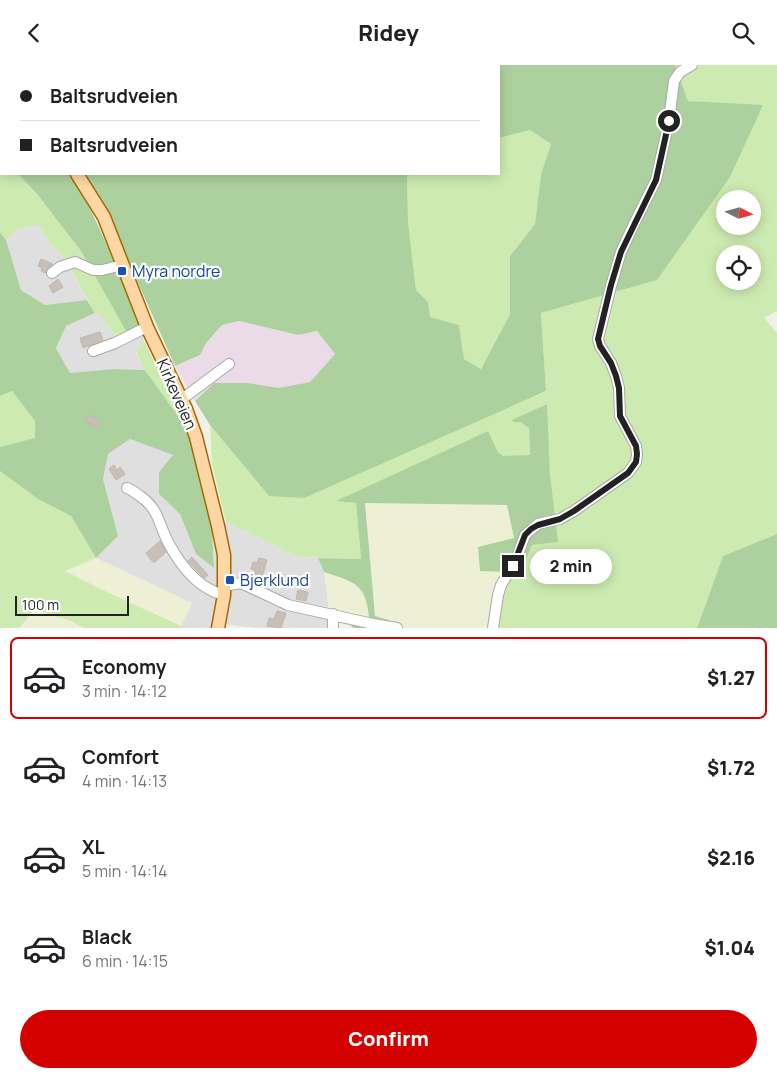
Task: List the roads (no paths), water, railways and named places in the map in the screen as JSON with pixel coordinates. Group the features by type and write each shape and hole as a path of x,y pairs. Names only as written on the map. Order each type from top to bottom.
{"main road":[{"name":"Kirkeveien","path":"78,175 104,217 148,327 182,399 196,437 224,555 224,590 218,628"}],"lane":[{"path":"493,628 498,595 516,559 525,535 538,525 560,519 574,511 628,473 636,462 636,446 620,416 619,388 616,376 598,339 621,252 656,180 669,121 674,81 680,72 692,65"},
{"path":"52,273 60,267 74,262 94,270 123,265"},
{"path":"93,351 148,327"},
{"path":"182,399 230,364"},
{"path":"127,488 154,507 169,544 182,565 196,581 208,590 224,590 241,583 288,605 397,628"},
{"path":"333,614 333,628"}],"place":[{"name":"Myra nordre","path":"122,271"},
{"name":"Bjerklund","path":"230,580"}]}
